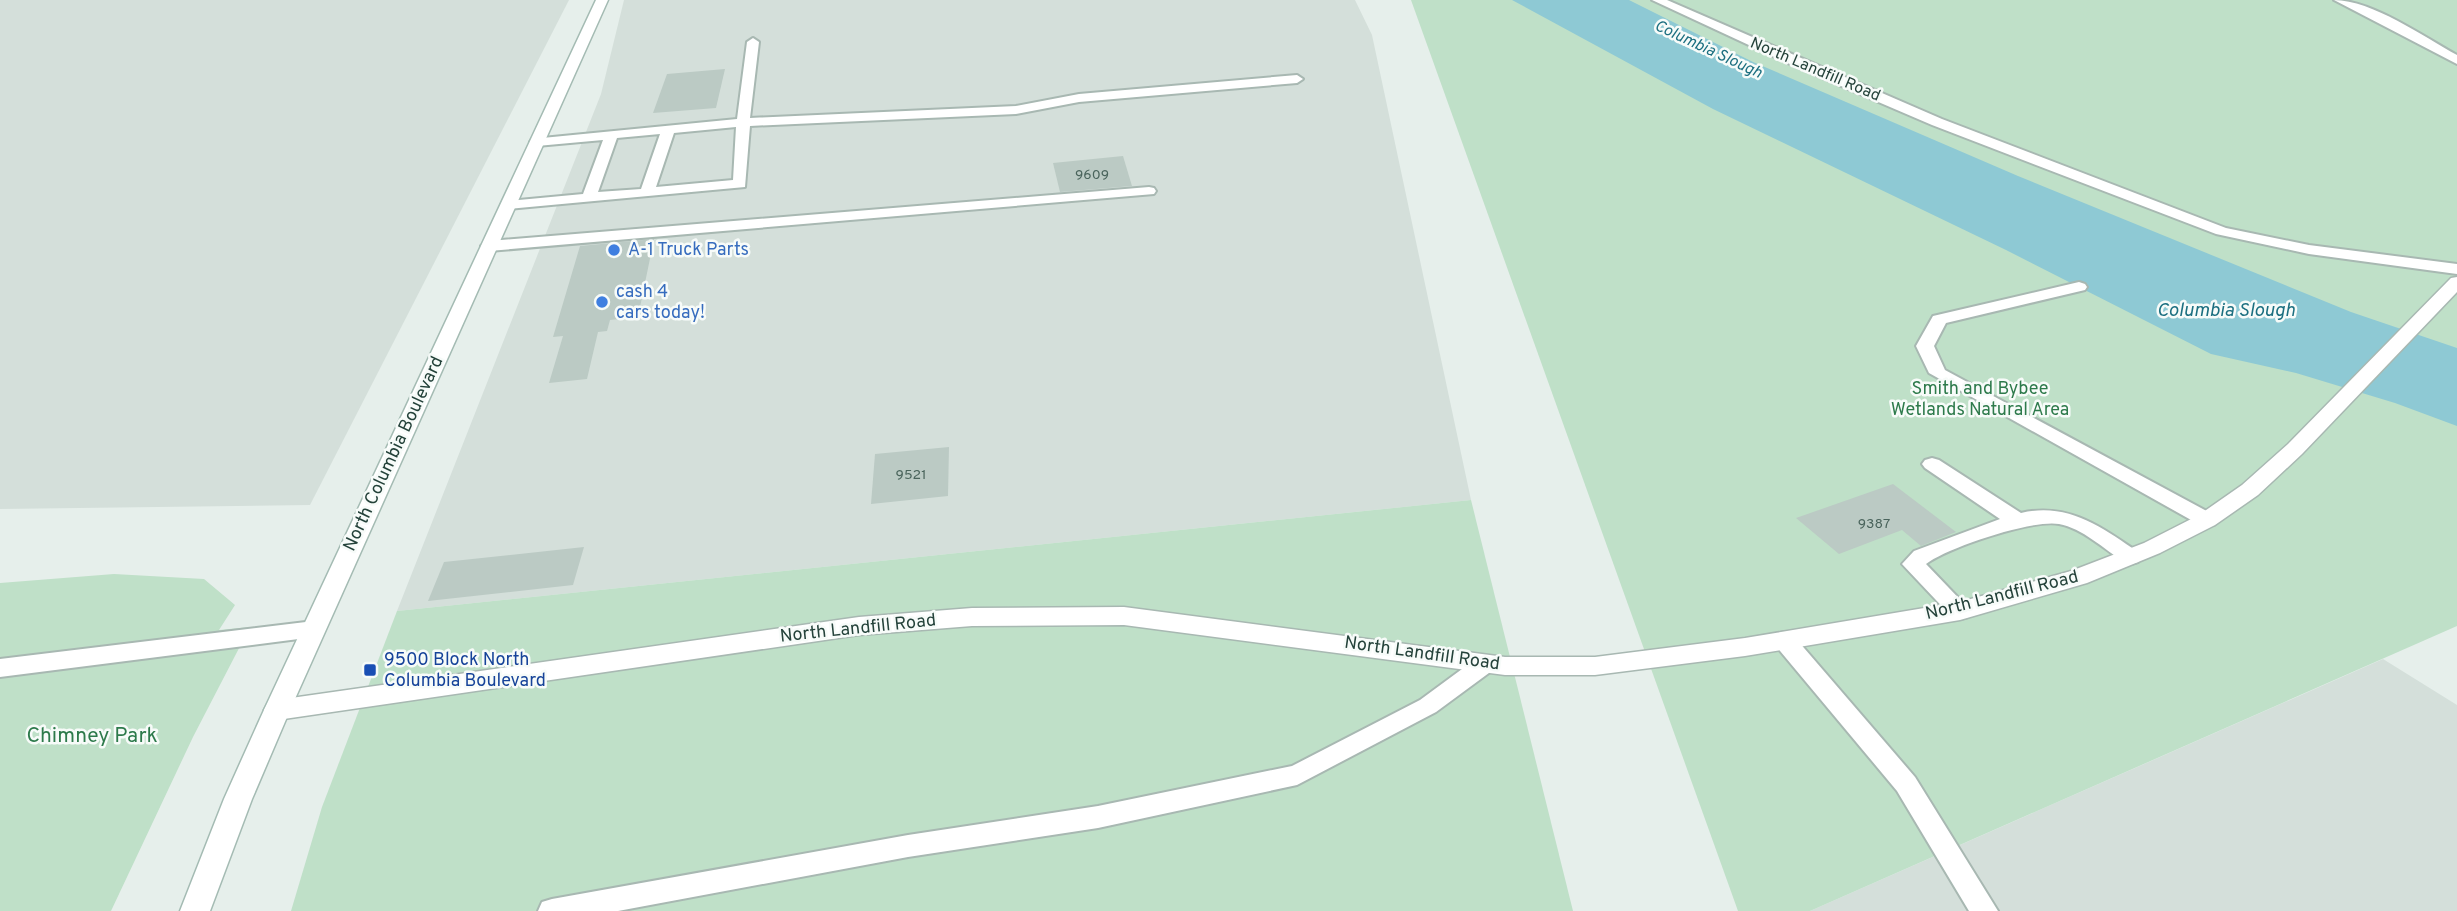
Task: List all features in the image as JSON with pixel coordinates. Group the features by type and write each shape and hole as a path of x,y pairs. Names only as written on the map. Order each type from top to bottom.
{"street":[{"name":"North Columbia Boulevard","path":"195,911 238,799 277,710 602,0"},
{"name":"North Landfill Road","path":"277,710 859,626 972,617 1124,616 1485,664 1595,666 1784,640 1960,611 2079,578 2131,557 2207,520 2250,490 2295,449 2457,282"}],"lane":[{"name":"North Landfill Road","path":"1658,0 1753,44 1951,128 2221,231 2261,242 2331,254 2457,269"},
{"path":"2340,0 2386,21 2457,60"},
{"path":"508,205 740,184 743,122 753,42"},
{"path":"537,142 715,127 743,122 1016,110 1079,98 1297,79"},
{"path":"647,192 668,131"},
{"path":"589,198 611,136"},
{"path":"489,246 1149,191"},
{"path":"2079,287 1939,320 1924,346 1938,373 2207,520"},
{"path":"1932,464 2018,521"},
{"path":"1960,611 1913,564 1921,556 2037,515 2060,517 2080,524 2131,557"},
{"path":"0,668 314,629"},
{"path":"1784,640 1906,784 1984,911"},
{"path":"552,911 894,848 1098,817 1297,775 1428,706 1485,664"}],"shaded area":[{"path":"0,0 569,0 310,505 0,509"},
{"path":"624,0 1355,0 1372,35 1471,500 397,611 601,94"},
{"path":"2383,659 2457,705 2457,911 1810,911"}],"green space":[{"name":"Smith and Bybee Wetlands Natural Area","path":"1411,0 2457,0 2457,626 1810,911 1738,911"},
{"path":"1471,500 1573,911 291,911 322,807 397,611"},
{"name":"Chimney Park","path":"114,574 204,579 235,605 219,630 250,627 193,737 111,911 0,911 0,583"}],"water":[{"name":"Columbia Slough","path":"1512,0 1629,0 1753,62 2018,176 2351,312 2457,348 2457,426 2395,403 2296,373 2211,354 2006,250 1713,109"}],"building":[{"path":"725,69 716,108 653,113 667,74"},
{"path":"1123,156 1132,186 1060,192 1053,163"},
{"path":"654,239 638,317 610,320 607,331 598,332 587,379 549,383 563,336 553,337 580,246"},
{"path":"949,447 948,496 871,504 875,454"},
{"path":"1893,484 1956,532 1921,546 1902,530 1839,554 1796,518"},
{"path":"584,547 573,585 428,601 444,562"}],"place":[{"name":"A-1 Truck Parts","path":"614,250"},
{"name":"cash 4 cars today!","path":"602,302"},
{"name":"9500 Block North Columbia Boulevard","path":"370,670"}]}
